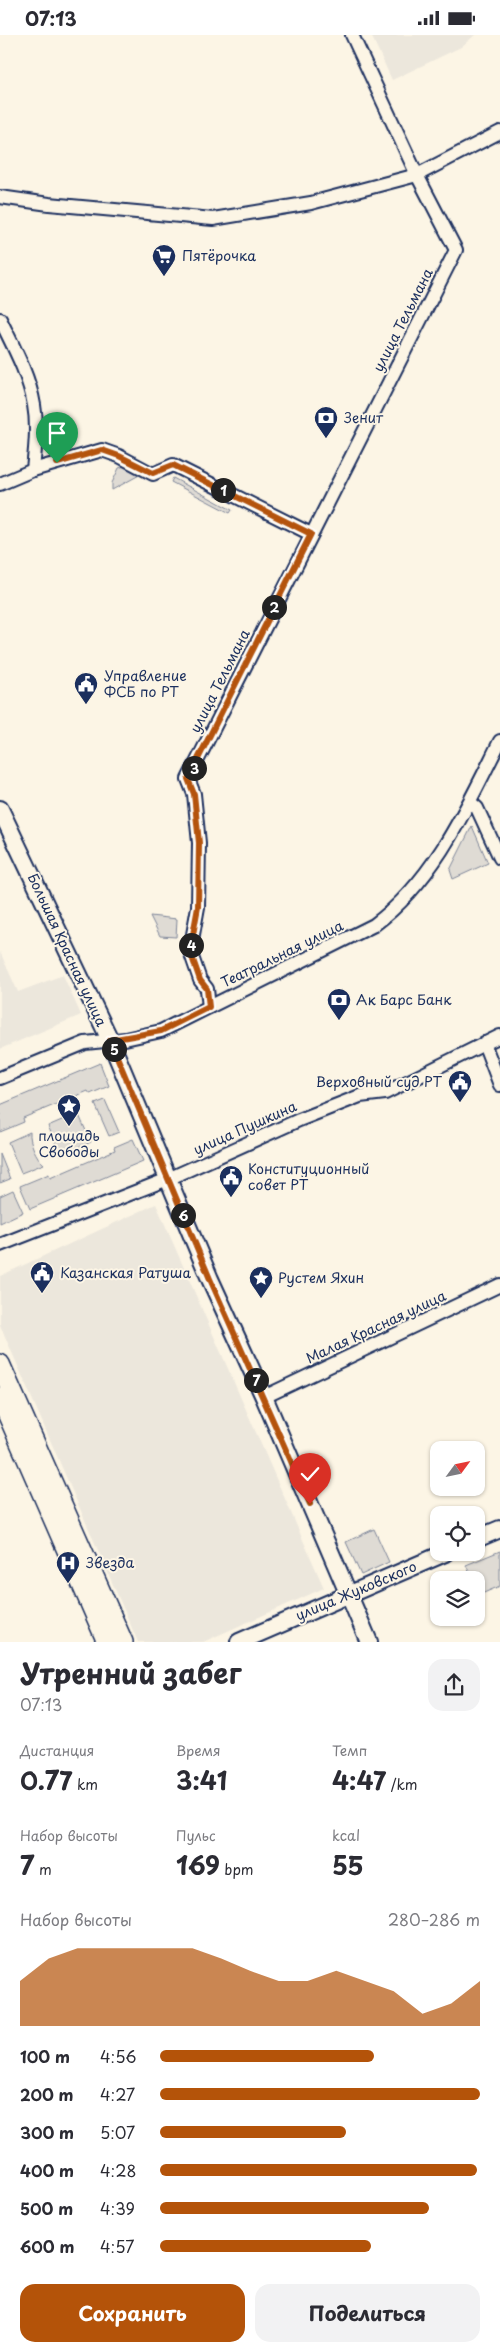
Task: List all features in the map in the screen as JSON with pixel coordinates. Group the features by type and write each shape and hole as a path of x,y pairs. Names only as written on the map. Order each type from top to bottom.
{"main road":[{"path":"0,1364 123,1642"},
{"path":"0,1397 107,1642"}],"street":[{"path":"352,35 417,175"},
{"path":"0,197 49,204 213,219 311,203 417,175 500,132"},
{"name":"улица Тельмана","path":"209,1007 207,989 200,980 190,951 198,907 199,843 194,794 188,779 456,250 417,175"},
{"path":"0,319 21,363 34,404 36,442 33,471"},
{"path":"0,484 33,471 102,450 119,456 153,473 173,465 311,534"},
{"name":"Театральная улица","path":"0,1078 85,1043 161,1031 374,925 395,908 428,872 470,802 500,741"},
{"path":"470,802 477,808 500,858"},
{"name":"Большая Красная улица","path":"0,809 110,1040 168,1179 370,1642"},
{"name":"улица Пушкина","path":"0,1245 168,1179 299,1120 360,1096 385,1093 500,1036"},
{"path":"484,1043 500,1085"},
{"name":"Малая Красная улица","path":"264,1397 500,1285"},
{"path":"485,1535 500,1529"},
{"name":"улица Жуковского","path":"239,1642 348,1593 430,1559"}],"shaded area":[{"path":"371,35 475,35 461,47 392,80"},
{"path":"130,466 143,473 112,490 112,483 119,468"},
{"path":"173,478 232,510 230,513 171,482"},
{"path":"472,826 488,863 453,879 450,870"},
{"path":"150,916 177,919 176,937 160,936"},
{"path":"0,952 18,992 63,975 81,1015 0,1049"},
{"path":"100,1063 109,1086 90,1094 88,1091 23,1118 24,1122 0,1132 0,1105"},
{"path":"105,1100 119,1132 109,1136 95,1104"},
{"path":"78,1113 91,1142 61,1155 48,1126"},
{"path":"30,1132 34,1149 38,1158 44,1164 21,1173 8,1142"},
{"path":"133,1139 143,1161 30,1209 20,1186 49,1174 50,1178 115,1150 114,1147"},
{"path":"0,1154 10,1179 0,1183"},
{"path":"13,1190 23,1212 0,1223 0,1196"},
{"path":"156,1204 324,1588 203,1642 138,1642 0,1325 0,1276"},
{"path":"374,1529 389,1562 361,1575 346,1542"},
{"path":"500,1551 500,1586 485,1592 485,1571 469,1571 466,1565 476,1561 485,1561 485,1557"}],"place":[{"name":"Пятёрочка","path":"164,277"},
{"name":"Зенит","path":"326,439"},
{"name":"Управление ФСБ по РТ","path":"86,705"},
{"name":"Ак Барс Банк","path":"339,1021"},
{"name":"Верховный суд РТ","path":"460,1103"},
{"name":"площадь Свободы","path":"69,1127"},
{"name":"Конституционный совет РТ","path":"231,1198"},
{"name":"Казанская Ратуша","path":"42,1294"},
{"name":"Рустем Яхин","path":"261,1299"},
{"name":"Звезда","path":"68,1584"}],"route":[{"path":"57,463 102,450 119,456 153,473 173,465 311,534 188,779 194,794 199,843 198,907 190,951 200,980 207,989 209,1007 161,1031 125,1039 110,1040 210,1279 310,1504"}]}
